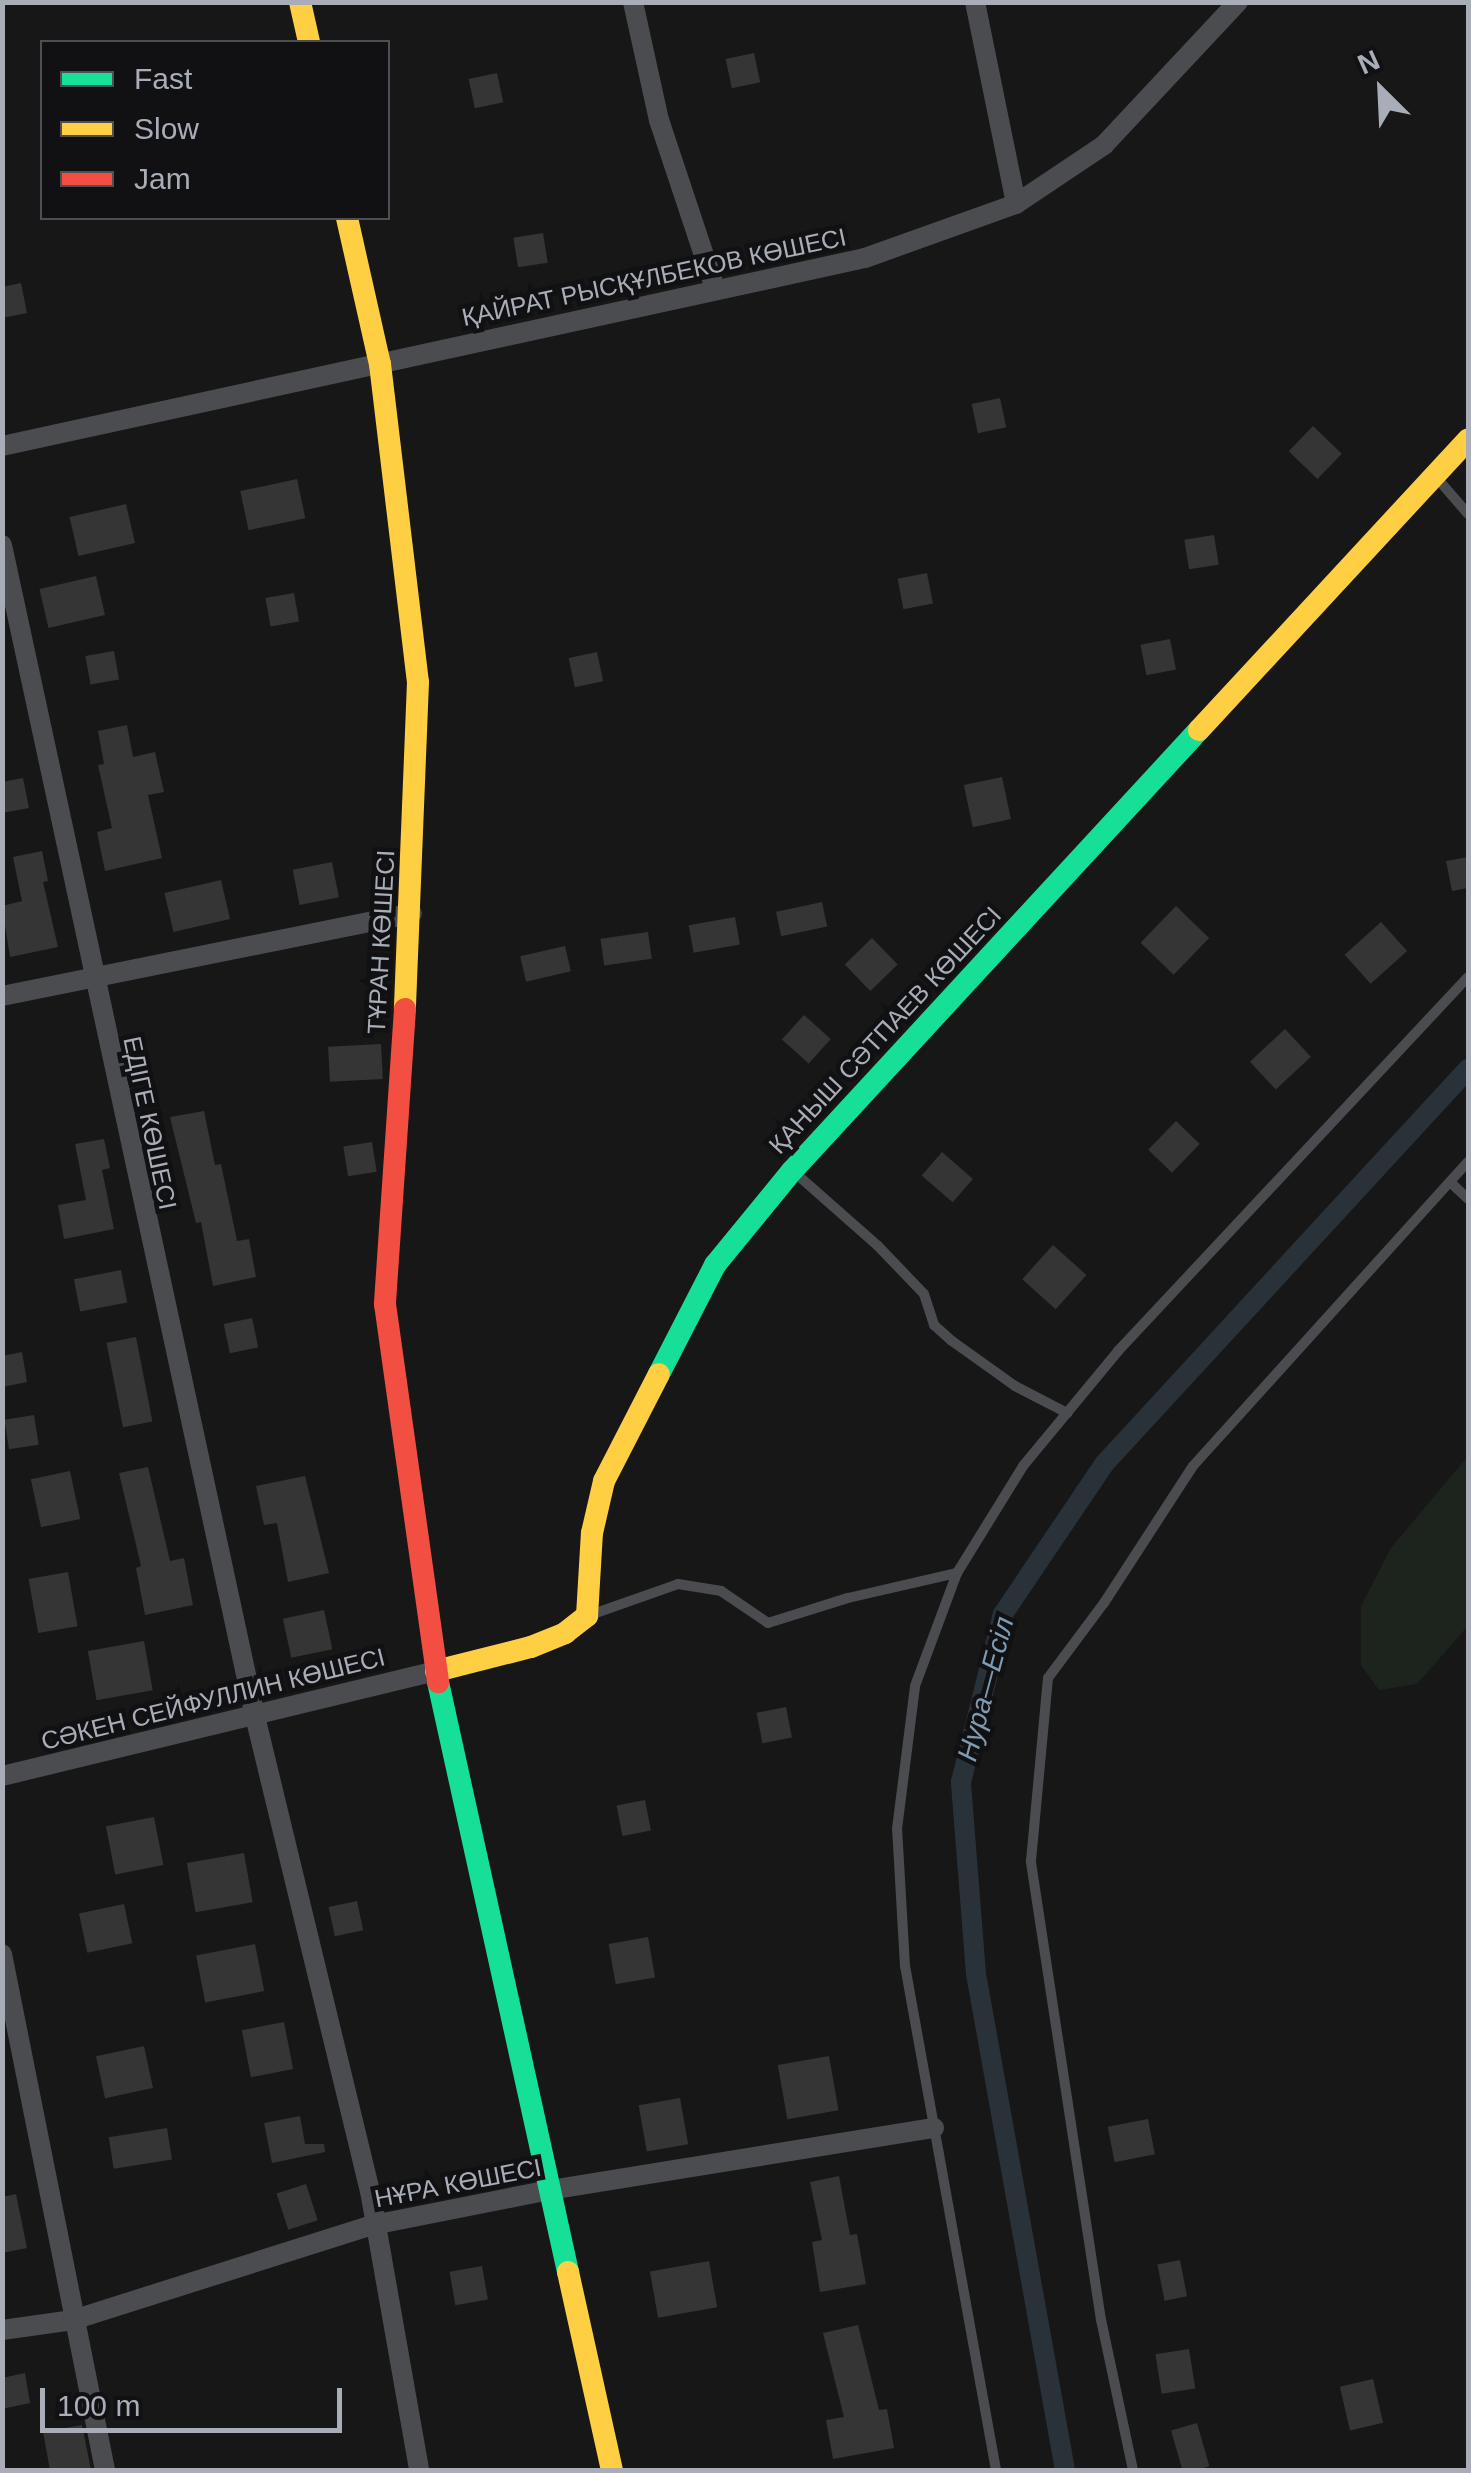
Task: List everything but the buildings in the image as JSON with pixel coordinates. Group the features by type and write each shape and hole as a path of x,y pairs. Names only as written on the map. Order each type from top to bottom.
{"street":[{"path":"300,2 309,40"},
{"path":"634,2 659,120 714,288"},
{"path":"974,2 1016,204"},
{"name":"ҚАЙРАТ РЫСҚҰЛБЕКОВ КӨШЕСІ","path":"2,446 865,258 1016,204 1104,145 1238,2"},
{"name":"ТҰРАН КӨШЕСІ","path":"348,220 380,364 418,682 412,913 385,1304 436,1670 612,2470"},
{"name":"ҚАНЫШ СӘТПАЕВ КӨШЕСІ","path":"587,1616 592,1533 604,1481 714,1265 792,1170 1468,439"},
{"name":"ЕДІГЕ КӨШЕСІ","path":"2,544 254,1712 370,2191 419,2470"},
{"path":"2,996 412,913"},
{"path":"436,1670 531,1647 565,1634 587,1616"},
{"name":"СӘКЕН СЕЙФУЛЛИН КӨШЕСІ","path":"2,1776 436,1670"},
{"path":"2,1954 105,2470"},
{"name":"НҰРА КӨШЕСІ","path":"2,2330 73,2320 373,2225 550,2190 934,2128"}],"lane":[{"path":"1435,476 1468,514"},
{"path":"996,2470 905,1966 897,1830 915,1686 957,1572 1023,1466 1118,1351 1468,978"},
{"path":"1132,2470 1101,2320 1031,1861 1048,1678 1104,1603 1194,1466 1468,1162"},
{"path":"792,1170 878,1246 924,1294 934,1325 952,1341 1016,1386 1067,1413"},
{"path":"1450,1182 1468,1199"},
{"path":"587,1616 678,1584 721,1591 768,1623 848,1598 957,1572"}],"shaded area":[{"path":"1468,1456 1468,1626 1417,1684 1379,1690 1361,1665 1361,1606 1391,1548"}],"waterway":[{"name":"Нура—Есіл","path":"1065,2470 976,1974 961,1782 1003,1614 1105,1463 1468,1069"}],"traffic: fast":[{"path":"659,1374 715,1265 792,1171 1199,730"},
{"path":"438,1682 568,2272"}],"traffic: slow":[{"path":"300,2 309,40"},
{"path":"347,220 380,364 418,682 405,1009"},
{"path":"1199,730 1468,439"},
{"path":"436,1671 531,1647 565,1633 587,1616 592,1533 604,1481 659,1374"},
{"path":"568,2272 612,2470"}],"traffic: jam":[{"path":"405,1009 385,1304 438,1682"}]}
